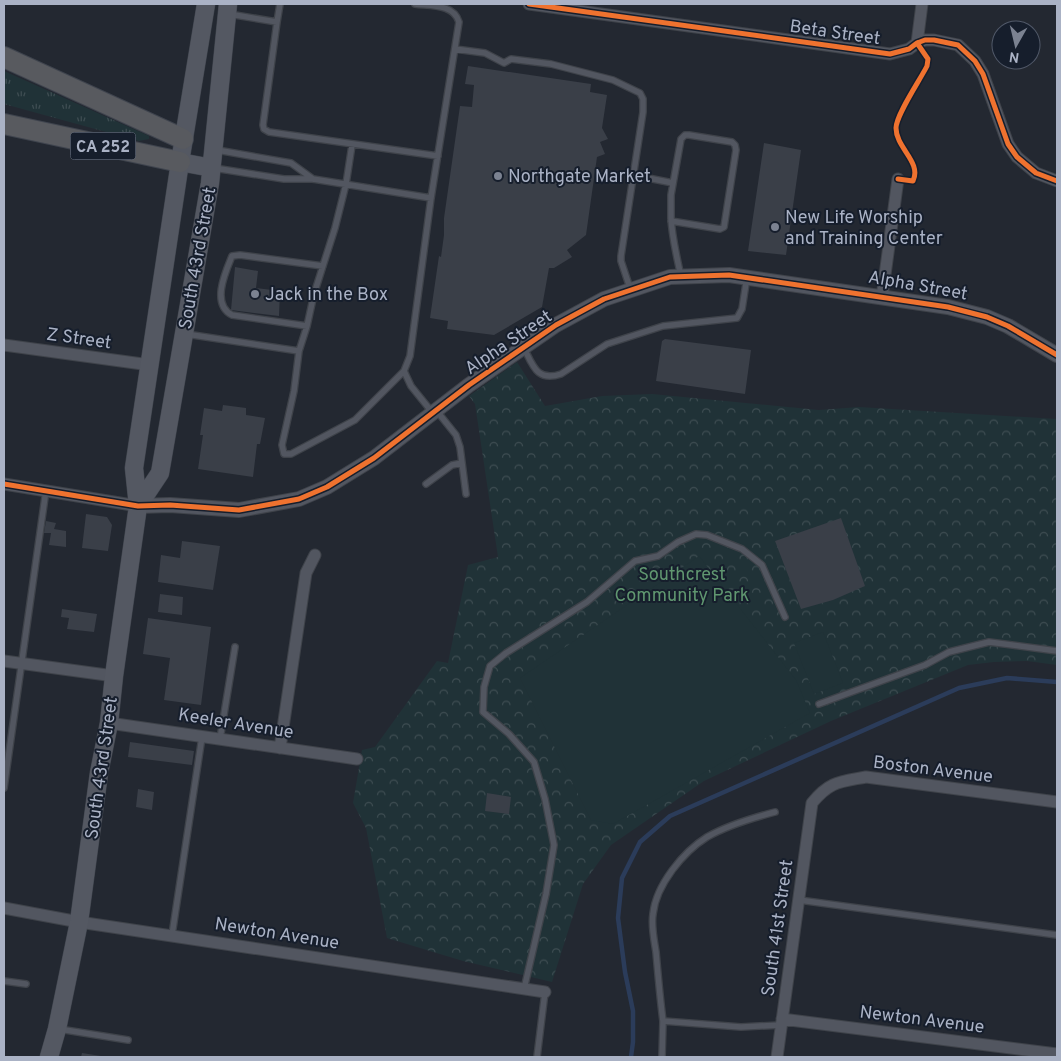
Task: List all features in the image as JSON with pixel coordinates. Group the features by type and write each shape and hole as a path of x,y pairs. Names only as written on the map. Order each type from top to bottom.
{"highway":[{"path":"4,58 184,139"},
{"name":"CA 252","path":"4,124 180,162"}],"main road":[{"name":"South 43rd Street","path":"50,1057 79,922 99,773 109,723 138,506 134,468 206,4"},
{"name":"South 43rd Street","path":"138,506 160,473 212,168 228,9"},
{"path":"184,139 214,149"},
{"path":"180,162 212,168"},
{"name":"South 43rd Street","path":"57,1029 62,1057"}],"street":[{"name":"Beta Street","path":"529,4 890,54 909,49 925,40 958,45 975,60 983,74 1012,151 1036,173 1057,181"},
{"path":"917,43 922,4"},
{"path":"882,297 898,179"},
{"name":"Alpha Street","path":"138,506 170,505 239,510 299,499 327,487 374,458 434,411 556,325 604,299 670,278 729,275 948,307 987,317 1026,336 1057,355"},
{"name":"Z Street","path":"4,345 150,366"},
{"path":"4,484 138,506"},
{"path":"280,748 306,573 315,555"},
{"path":"4,661 114,676"},
{"name":"Keeler Avenue","path":"109,723 357,759"},
{"name":"Boston Avenue","path":"812,803 822,792 835,783 866,777 1057,802"},
{"name":"South 41st Street","path":"777,1057 812,803"},
{"name":"Newton Avenue","path":"4,908 79,922 545,992"},
{"name":"Newton Avenue","path":"782,1022 1057,1054"}],"lane":[{"path":"280,4 264,129 269,132 352,145 438,156"},
{"path":"352,145 346,184 335,228 314,294 299,351 294,391 282,445 284,454 291,454 355,420 404,371 410,356 431,198 459,22 457,15 450,9 416,4"},
{"path":"228,9 277,22"},
{"path":"456,48 478,51 504,63 510,59 551,64 612,80 640,93 643,99 643,112 621,256 621,262 631,290"},
{"path":"671,221 720,229 724,226 736,150 735,144 685,135 681,139 671,195 671,221 682,277"},
{"path":"214,149 291,163 313,179"},
{"path":"212,168 284,179 313,179 431,198"},
{"path":"632,175 673,183"},
{"path":"307,326 232,315 227,312 222,307 221,299 225,272 232,256 240,255 323,266"},
{"path":"524,348 536,372 544,376 562,374 607,344 663,326 737,318 742,309 747,277"},
{"path":"184,333 299,351"},
{"path":"404,371 411,386 456,435 466,494"},
{"path":"426,484 452,465 462,463"},
{"path":"4,788 46,490"},
{"path":"524,989 546,894 554,845 545,799 534,762 509,734 483,712 484,687 490,666 512,649 587,602 635,561 658,556 678,542 696,534 708,535 742,549 762,565 785,617"},
{"path":"819,704 925,665 949,652 989,642 1057,651"},
{"path":"220,739 235,647"},
{"path":"172,935 202,736"},
{"path":"662,1057 663,1021 652,915 655,900 660,889 683,858 706,838 739,823 775,812"},
{"path":"799,900 1057,935"},
{"path":"4,981 26,984"},
{"path":"538,1057 545,992"},
{"path":"663,1021 734,1027 782,1022"},
{"path":"57,1029 128,1040"}],"green space":[{"path":"4,71 149,136 149,139 139,141 4,104"},
{"name":"Southcrest Community Park","path":"517,362 545,406 602,396 652,394 819,410 859,407 1057,419 1057,665 1027,661 968,665 831,721 704,781 611,845 583,884 552,982 463,961 387,938 366,828 353,803 362,750 375,747 437,661 448,663 468,565 498,557 475,404 469,396"},
{"path":"699,556 796,680 810,713 613,824 591,820 520,678"},
{"path":"823,632 843,683 814,694 794,643"}],"building":[{"path":"468,66 591,84 590,92 607,95 602,128 608,139 600,142 605,154 597,157 586,235 567,250 572,257 554,268 549,268 542,307 494,335 447,329 448,321 430,318 439,256 441,257 444,218 460,106 472,107 474,85 465,84"},
{"path":"764,143 801,150 786,255 748,251"},
{"path":"235,267 258,271 256,288 280,291 279,316 231,310"},
{"path":"665,339 751,350 745,394 656,381 662,341"},
{"path":"223,405 246,408 246,415 265,418 260,444 257,444 253,477 198,469 203,435 200,435 204,408 222,411"},
{"path":"86,514 107,517 112,525 108,551 82,548"},
{"path":"841,518 865,586 833,600 801,609 775,541"},
{"path":"46,521 56,523 54,529 66,531 66,547 49,545 51,533 44,533"},
{"path":"182,541 220,546 213,590 158,582 161,555 180,558"},
{"path":"160,594 183,597 182,615 158,612"},
{"path":"62,609 97,614 94,632 67,629 69,618 61,617"},
{"path":"148,618 211,627 201,705 164,700 170,658 143,654"},
{"path":"130,742 194,751 192,765 128,757"},
{"path":"138,789 154,792 152,810 136,807"},
{"path":"487,793 511,797 509,814 485,811"},
{"path":"82,1053 101,1056 101,1057 81,1057"}],"waterway":[{"path":"631,1057 633,1011 625,972 618,918 622,878 640,842 670,816 959,688 1007,678 1057,682"}],"cycle path":[{"path":"529,4 890,54 909,49 925,40 958,45 975,61 983,74 1008,144 1017,157 1036,173 1057,181"},
{"path":"898,179 913,181 915,174 912,161 900,142 896,128 904,106 927,66 928,59 917,43"},
{"path":"4,484 138,506 170,505 239,510 299,499 327,487 374,458 469,385 556,325 604,299 670,277 729,275 948,307 987,317 1008,326 1057,355"}],"place":[{"name":"Northgate Market","path":"498,176"},
{"name":"New Life Worship and Training Center","path":"775,227"},
{"name":"Jack in the Box","path":"255,294"}]}
